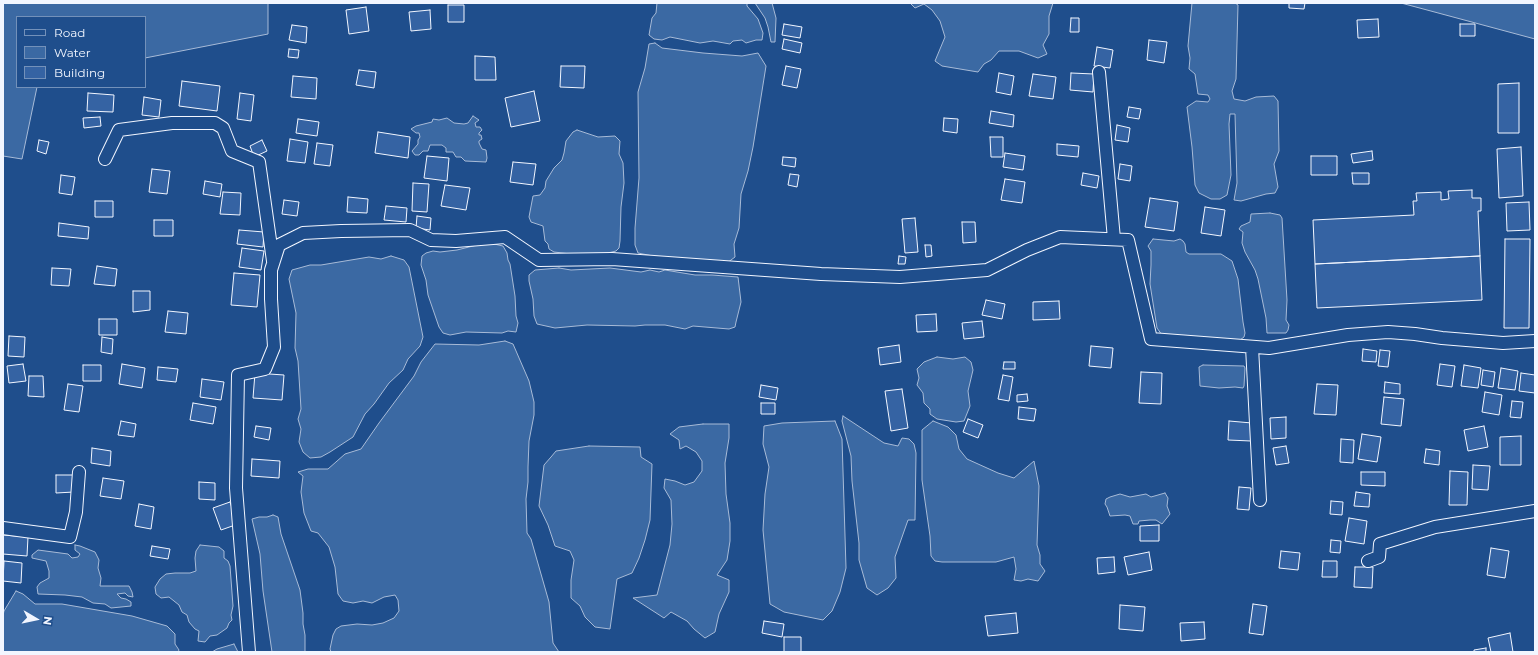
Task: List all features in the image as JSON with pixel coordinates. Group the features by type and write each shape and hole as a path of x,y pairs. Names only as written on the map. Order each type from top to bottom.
{"street":[{"path":"1099,72 1114,239"},
{"path":"105,159 118,130 172,124 215,123 223,128 232,151 259,162 274,264"},
{"path":"249,652 236,488 238,375 265,369 274,347 271,270 280,245 303,233 410,230 431,240 456,241 505,237 539,260 612,259 822,274 900,277 987,270 1027,250 1060,237 1128,240 1151,339 1269,348 1348,334 1388,332 1503,343 1535,342"},
{"path":"1252,347 1260,500"},
{"path":"3,528 70,538 76,512 79,472"},
{"path":"1368,561 1379,557 1380,544 1435,527 1535,511"}],"water":[{"path":"3,3 268,3 268,34 146,58 146,16 16,16 16,88 37,88 22,159 3,156"},
{"path":"657,3 747,3 747,6 758,19 763,33 762,40 746,43 742,40 733,41 730,44 713,41 700,43 670,37 662,40 654,39 649,35 652,18 656,13"},
{"path":"755,3 772,3 776,18 775,42 771,42 765,18"},
{"path":"910,3 1053,3 1049,16 1049,34 1043,45 1047,54 1038,58 1019,51 999,51 991,60 984,64 978,72 942,66 935,61 945,37 940,21 932,10 924,4 915,8"},
{"path":"1192,3 1235,3 1238,5 1236,79 1232,91 1234,99 1245,101 1256,97 1274,96 1278,101 1279,151 1274,164 1278,187 1275,193 1241,201 1234,200 1237,183 1235,114 1230,114 1229,124 1231,175 1227,195 1220,199 1211,199 1199,193 1195,185 1187,107 1196,101 1208,102 1210,99 1208,95 1198,94 1195,74 1189,69 1190,58 1188,46"},
{"path":"1401,3 1535,3 1535,39"},
{"path":"655,43 662,48 703,53 742,56 758,53 766,66 753,147 741,194 739,228 734,244 735,257 727,263 653,256 638,253 635,245 639,178 638,92 645,68 649,44"},
{"path":"473,116 479,120 475,123 476,127 480,127 482,130 479,133 482,139 479,143 482,149 486,150 486,162 465,161 461,157 456,157 453,152 446,152 446,148 442,145 430,145 428,151 423,151 419,155 415,155 412,151 418,144 420,137 419,133 416,133 411,129 416,126 432,122 433,119 439,120 447,118 454,123 464,124 468,123"},
{"path":"577,130 598,137 615,136 620,141 619,154 623,163 624,183 621,207 620,241 619,248 616,251 604,254 571,254 554,252 549,249 548,244 545,241 543,226 531,222 529,217 533,196 540,195 545,188 546,181 554,168 562,160 566,141 573,132"},
{"path":"1270,213 1280,215 1282,218 1287,300 1286,320 1289,325 1286,333 1267,333 1266,318 1258,279 1242,243 1243,232 1239,229 1241,226 1250,222 1251,214"},
{"path":"1153,239 1174,241 1180,239 1185,244 1186,252 1189,254 1221,254 1232,261 1238,279 1245,333 1244,337 1240,340 1162,335 1157,328 1150,284 1151,251 1148,246"},
{"path":"494,244 503,246 510,264 518,323 516,332 466,332 450,335 443,333 439,327 428,295 426,280 421,265 422,256 433,251 440,252 477,245"},
{"path":"391,256 404,260 409,267 423,337 420,346 408,359 403,370 389,383 365,414 353,437 321,457 310,458 303,452 299,442 301,429 298,419 301,409 298,361 295,348 296,313 289,279 292,270 310,265 321,265 369,257 381,259"},
{"path":"559,268 571,270 610,268 641,272 650,270 659,272 665,270 695,275 738,277 741,302 735,327 729,329 693,326 685,329 665,325 587,325 555,328 537,324 534,316 529,275 535,270"},
{"path":"505,341 513,344 529,381 534,402 534,415 529,441 526,499 527,533 531,539 549,602 553,643 559,652 331,652 330,649 333,635 336,629 341,626 357,624 372,625 383,623 394,618 399,611 398,600 395,595 384,597 372,603 363,601 353,603 343,601 338,594 335,567 329,547 318,533 311,531 304,513 301,492 303,476 298,472 308,469 328,469 345,454 361,449 414,376 421,362 435,344 479,345"},
{"path":"937,357 953,359 965,357 971,362 973,370 968,391 970,406 964,421 956,422 937,419 930,414 930,409 924,403 923,393 917,385 919,378 917,369 924,362"},
{"path":"1203,365 1244,366 1243,388 1200,386 1199,367"},
{"path":"843,416 884,443 898,446 902,438 909,439 914,444 916,453 915,520 908,520 895,557 896,578 888,588 877,595 867,588 859,560 859,543 852,481 851,456 842,421"},
{"path":"835,421 842,439 846,568 840,592 832,611 823,620 784,612 770,604 763,530 765,494 769,467 763,444 764,426 782,423"},
{"path":"933,421 948,427 956,435 959,449 967,459 998,473 1014,478 1034,461 1039,486 1037,545 1040,555 1040,564 1045,571 1038,581 1028,579 1021,581 1014,580 1016,569 1014,557 996,562 942,562 935,561 931,556 930,536 922,480 922,430"},
{"path":"703,424 729,424 729,438 725,463 726,494 730,523 730,541 727,560 717,575 729,580 729,592 719,614 715,632 705,638 687,621 671,612 664,618 633,598 657,595 670,545 672,524 671,500 664,488 665,479 685,485 694,482 702,471 702,461 696,452 686,446 680,449 679,440 670,434 679,427"},
{"path":"589,446 640,447 641,457 652,464 650,520 645,540 632,573 617,579 610,629 595,627 585,617 580,606 571,598 571,580 574,560 570,551 555,546 548,525 539,506 544,465 556,451"},
{"path":"1165,493 1168,498 1167,506 1170,514 1162,524 1156,520 1150,520 1139,521 1138,524 1133,524 1130,516 1110,516 1105,504 1106,499 1120,494 1130,497 1146,494 1151,497"},
{"path":"273,515 278,517 281,534 300,590 305,635 305,652 272,652 263,591 260,554 252,519"},
{"path":"75,545 95,552 99,560 98,568 101,578 100,586 129,586 133,597 128,596 125,593 117,594 121,598 131,602 131,606 111,608 105,604 93,603 82,597 38,594 37,587 40,583 49,578 49,571 46,561 32,558 32,555 38,550 68,554 72,558 78,557 80,554 75,550"},
{"path":"200,545 219,547 224,551 224,558 228,561 230,566 233,606 231,615 232,620 227,628 217,635 210,636 205,642 198,641 199,631 189,622 187,615 182,612 179,605 169,597 161,598 156,594 155,587 160,579 166,574 190,573 196,571 196,551"},
{"path":"16,591 23,594 35,604 62,604 132,616 167,626 175,634 175,644 179,650 178,652 3,652 3,615"},
{"path":"234,644 238,652 212,652 217,649"}],"building":[{"path":"1289,3 1305,3 1304,9 1289,8"},
{"path":"448,5 464,5 464,22 448,22"},
{"path":"366,7 369,31 349,34 346,10"},
{"path":"430,10 431,29 411,31 409,12"},
{"path":"1071,18 1079,18 1079,32 1070,32"},
{"path":"1378,19 1379,37 1358,38 1357,20"},
{"path":"784,24 802,27 800,38 782,35"},
{"path":"1460,24 1475,24 1475,36 1460,36"},
{"path":"292,25 307,27 306,43 289,40"},
{"path":"784,39 802,43 800,53 782,49"},
{"path":"1149,40 1167,42 1164,63 1147,60"},
{"path":"1097,47 1113,50 1110,68 1094,66"},
{"path":"289,49 299,50 298,58 288,57"},
{"path":"475,56 495,57 496,80 475,80"},
{"path":"561,66 585,66 584,88 560,87"},
{"path":"786,66 801,69 797,88 782,85"},
{"path":"359,70 376,72 374,88 356,85"},
{"path":"999,73 1014,76 1011,95 996,92"},
{"path":"1071,73 1094,74 1093,92 1070,90"},
{"path":"1033,74 1056,77 1053,99 1029,96"},
{"path":"293,76 317,78 316,99 291,97"},
{"path":"182,81 220,86 217,111 179,106"},
{"path":"1519,83 1519,133 1498,133 1498,84"},
{"path":"534,91 540,121 511,127 505,98"},
{"path":"88,93 114,95 113,112 87,111"},
{"path":"240,93 254,95 251,121 237,119"},
{"path":"144,97 161,100 159,117 142,115"},
{"path":"1129,107 1141,109 1139,119 1127,117"},
{"path":"991,111 1014,115 1013,127 989,123"},
{"path":"100,117 101,126 84,128 83,118"},
{"path":"944,118 958,119 957,133 943,131"},
{"path":"298,119 319,122 317,136 296,133"},
{"path":"1117,125 1130,128 1128,142 1115,140"},
{"path":"378,132 410,137 408,158 375,153"},
{"path":"990,137 1003,137 1003,157 991,157"},
{"path":"290,139 308,142 305,163 287,161"},
{"path":"39,140 49,142 46,154 37,151"},
{"path":"262,140 267,151 254,157 250,146"},
{"path":"317,143 333,145 330,166 314,164"},
{"path":"1057,144 1079,146 1078,157 1057,155"},
{"path":"1521,147 1523,196 1499,198 1497,149"},
{"path":"1372,151 1373,160 1353,163 1351,154"},
{"path":"1005,153 1025,156 1023,170 1003,167"},
{"path":"427,156 449,158 447,181 424,178"},
{"path":"1311,156 1337,156 1337,175 1311,175"},
{"path":"783,157 796,158 795,167 782,165"},
{"path":"513,162 536,164 533,185 510,182"},
{"path":"1120,164 1132,166 1130,181 1118,179"},
{"path":"152,169 170,171 167,194 149,192"},
{"path":"1083,173 1099,176 1097,188 1081,185"},
{"path":"1352,173 1369,173 1369,184 1353,184"},
{"path":"790,174 799,175 797,187 788,185"},
{"path":"61,175 75,177 72,195 59,193"},
{"path":"1005,179 1025,182 1022,203 1001,200"},
{"path":"205,181 222,184 220,197 203,194"},
{"path":"413,183 429,184 427,212 412,211"},
{"path":"445,185 470,188 466,210 441,206"},
{"path":"1472,190 1472,198 1481,198 1481,211 1478,211 1480,256 1315,264 1313,220 1414,215 1413,201 1417,201 1416,193 1441,192 1441,200 1449,199 1448,191"},
{"path":"223,192 241,193 240,215 220,214"},
{"path":"348,197 368,199 367,213 347,212"},
{"path":"1150,198 1178,202 1174,231 1145,227"},
{"path":"284,200 299,202 297,216 282,214"},
{"path":"95,201 113,201 113,217 95,217"},
{"path":"1529,202 1530,230 1507,231 1506,203"},
{"path":"386,206 407,208 406,222 384,220"},
{"path":"1205,207 1225,210 1221,236 1201,233"},
{"path":"417,216 431,218 430,230 416,228"},
{"path":"915,218 918,252 905,253 902,219"},
{"path":"154,220 173,220 173,236 154,236"},
{"path":"962,222 975,222 976,242 963,243"},
{"path":"59,223 89,227 88,239 58,236"},
{"path":"239,230 264,232 263,247 237,244"},
{"path":"1505,239 1530,239 1529,328 1504,328"},
{"path":"925,245 931,245 932,256 926,257"},
{"path":"242,248 264,251 261,270 239,267"},
{"path":"899,256 906,257 905,264 898,264"},
{"path":"1480,256 1482,300 1317,308 1315,264"},
{"path":"97,266 117,269 115,286 94,284"},
{"path":"52,268 71,269 69,286 51,285"},
{"path":"234,273 260,275 257,307 231,305"},
{"path":"133,291 150,291 150,310 133,312"},
{"path":"986,300 1005,304 1002,319 982,315"},
{"path":"1059,301 1060,319 1033,320 1033,302"},
{"path":"168,311 188,313 186,334 165,332"},
{"path":"936,314 937,331 917,332 916,315"},
{"path":"99,319 117,319 117,335 99,335"},
{"path":"982,321 984,337 964,339 962,323"},
{"path":"9,336 25,337 24,357 8,356"},
{"path":"102,337 113,339 112,354 101,352"},
{"path":"899,345 901,362 880,365 878,348"},
{"path":"1091,346 1113,348 1111,368 1089,366"},
{"path":"1363,349 1377,351 1376,362 1362,361"},
{"path":"1380,350 1390,351 1388,367 1378,366"},
{"path":"1004,362 1015,362 1015,369 1003,369"},
{"path":"23,364 26,381 9,383 7,366"},
{"path":"122,364 145,368 142,388 119,384"},
{"path":"1440,364 1455,366 1452,387 1437,385"},
{"path":"83,365 101,365 101,381 83,381"},
{"path":"1464,365 1481,368 1478,388 1461,386"},
{"path":"158,367 178,369 176,382 157,380"},
{"path":"1501,368 1518,371 1515,390 1498,388"},
{"path":"1483,370 1495,372 1493,387 1481,385"},
{"path":"1141,372 1162,373 1161,404 1139,403"},
{"path":"255,373 284,375 282,400 253,398"},
{"path":"1521,373 1535,375 1535,393 1519,391"},
{"path":"1003,375 1013,377 1009,401 998,399"},
{"path":"29,376 43,376 44,397 28,396"},
{"path":"202,379 224,382 221,400 200,397"},
{"path":"1385,382 1400,384 1400,394 1384,393"},
{"path":"68,384 83,386 79,412 64,410"},
{"path":"1317,384 1338,385 1336,415 1314,414"},
{"path":"761,385 778,388 776,400 759,397"},
{"path":"902,389 908,428 891,431 885,391"},
{"path":"1485,392 1502,395 1499,415 1482,412"},
{"path":"1027,394 1028,401 1017,402 1017,395"},
{"path":"1384,397 1404,399 1401,426 1381,424"},
{"path":"1512,401 1523,402 1521,418 1510,417"},
{"path":"193,403 216,407 213,424 190,420"},
{"path":"761,403 775,403 775,414 761,414"},
{"path":"1019,407 1036,409 1034,421 1018,419"},
{"path":"1286,417 1286,438 1271,439 1270,418"},
{"path":"968,419 983,425 978,438 963,432"},
{"path":"121,421 136,424 134,437 118,435"},
{"path":"1229,421 1252,423 1251,441 1228,440"},
{"path":"256,426 271,428 269,440 254,437"},
{"path":"1484,426 1488,447 1468,451 1464,430"},
{"path":"1362,434 1381,437 1377,462 1358,459"},
{"path":"1521,436 1521,465 1500,465 1500,437"},
{"path":"1341,439 1354,440 1353,463 1340,462"},
{"path":"1286,446 1289,463 1276,465 1273,448"},
{"path":"92,448 111,451 110,466 91,463"},
{"path":"1426,449 1440,451 1439,465 1424,463"},
{"path":"252,459 280,461 279,478 251,476"},
{"path":"1473,465 1490,466 1488,490 1472,489"},
{"path":"1450,471 1468,472 1467,505 1449,505"},
{"path":"1361,472 1385,472 1385,486 1361,485"},
{"path":"56,475 73,475 74,492 56,493"},
{"path":"103,478 124,481 121,499 100,496"},
{"path":"199,482 215,483 215,500 199,499"},
{"path":"1239,487 1251,488 1249,510 1237,509"},
{"path":"1356,492 1370,494 1369,507 1354,506"},
{"path":"1331,501 1343,502 1342,515 1330,514"},
{"path":"230,502 238,524 221,530 213,508"},
{"path":"139,504 154,507 151,529 135,526"},
{"path":"1349,518 1367,521 1364,544 1345,541"},
{"path":"1159,525 1159,541 1140,541 1140,526"},
{"path":"3,535 28,537 27,556 3,554"},
{"path":"1331,540 1341,541 1340,553 1330,552"},
{"path":"152,546 170,549 168,559 150,556"},
{"path":"1491,548 1509,551 1505,578 1487,575"},
{"path":"1281,551 1300,553 1298,570 1279,568"},
{"path":"1149,552 1152,570 1128,575 1124,557"},
{"path":"1114,557 1115,572 1098,574 1097,558"},
{"path":"4,561 22,563 21,583 3,581"},
{"path":"1323,561 1337,561 1337,577 1322,577"},
{"path":"1355,567 1373,567 1372,588 1354,587"},
{"path":"1253,604 1267,606 1263,635 1249,633"},
{"path":"1120,605 1145,607 1143,631 1119,629"},
{"path":"1016,613 1018,633 988,636 985,616"},
{"path":"764,621 784,624 782,637 762,633"},
{"path":"1204,622 1205,639 1181,641 1180,623"},
{"path":"1510,633 1513,652 1491,652 1488,638"},
{"path":"784,637 801,637 801,652 784,652"},
{"path":"1486,648 1486,652 1474,652 1474,650"}]}
